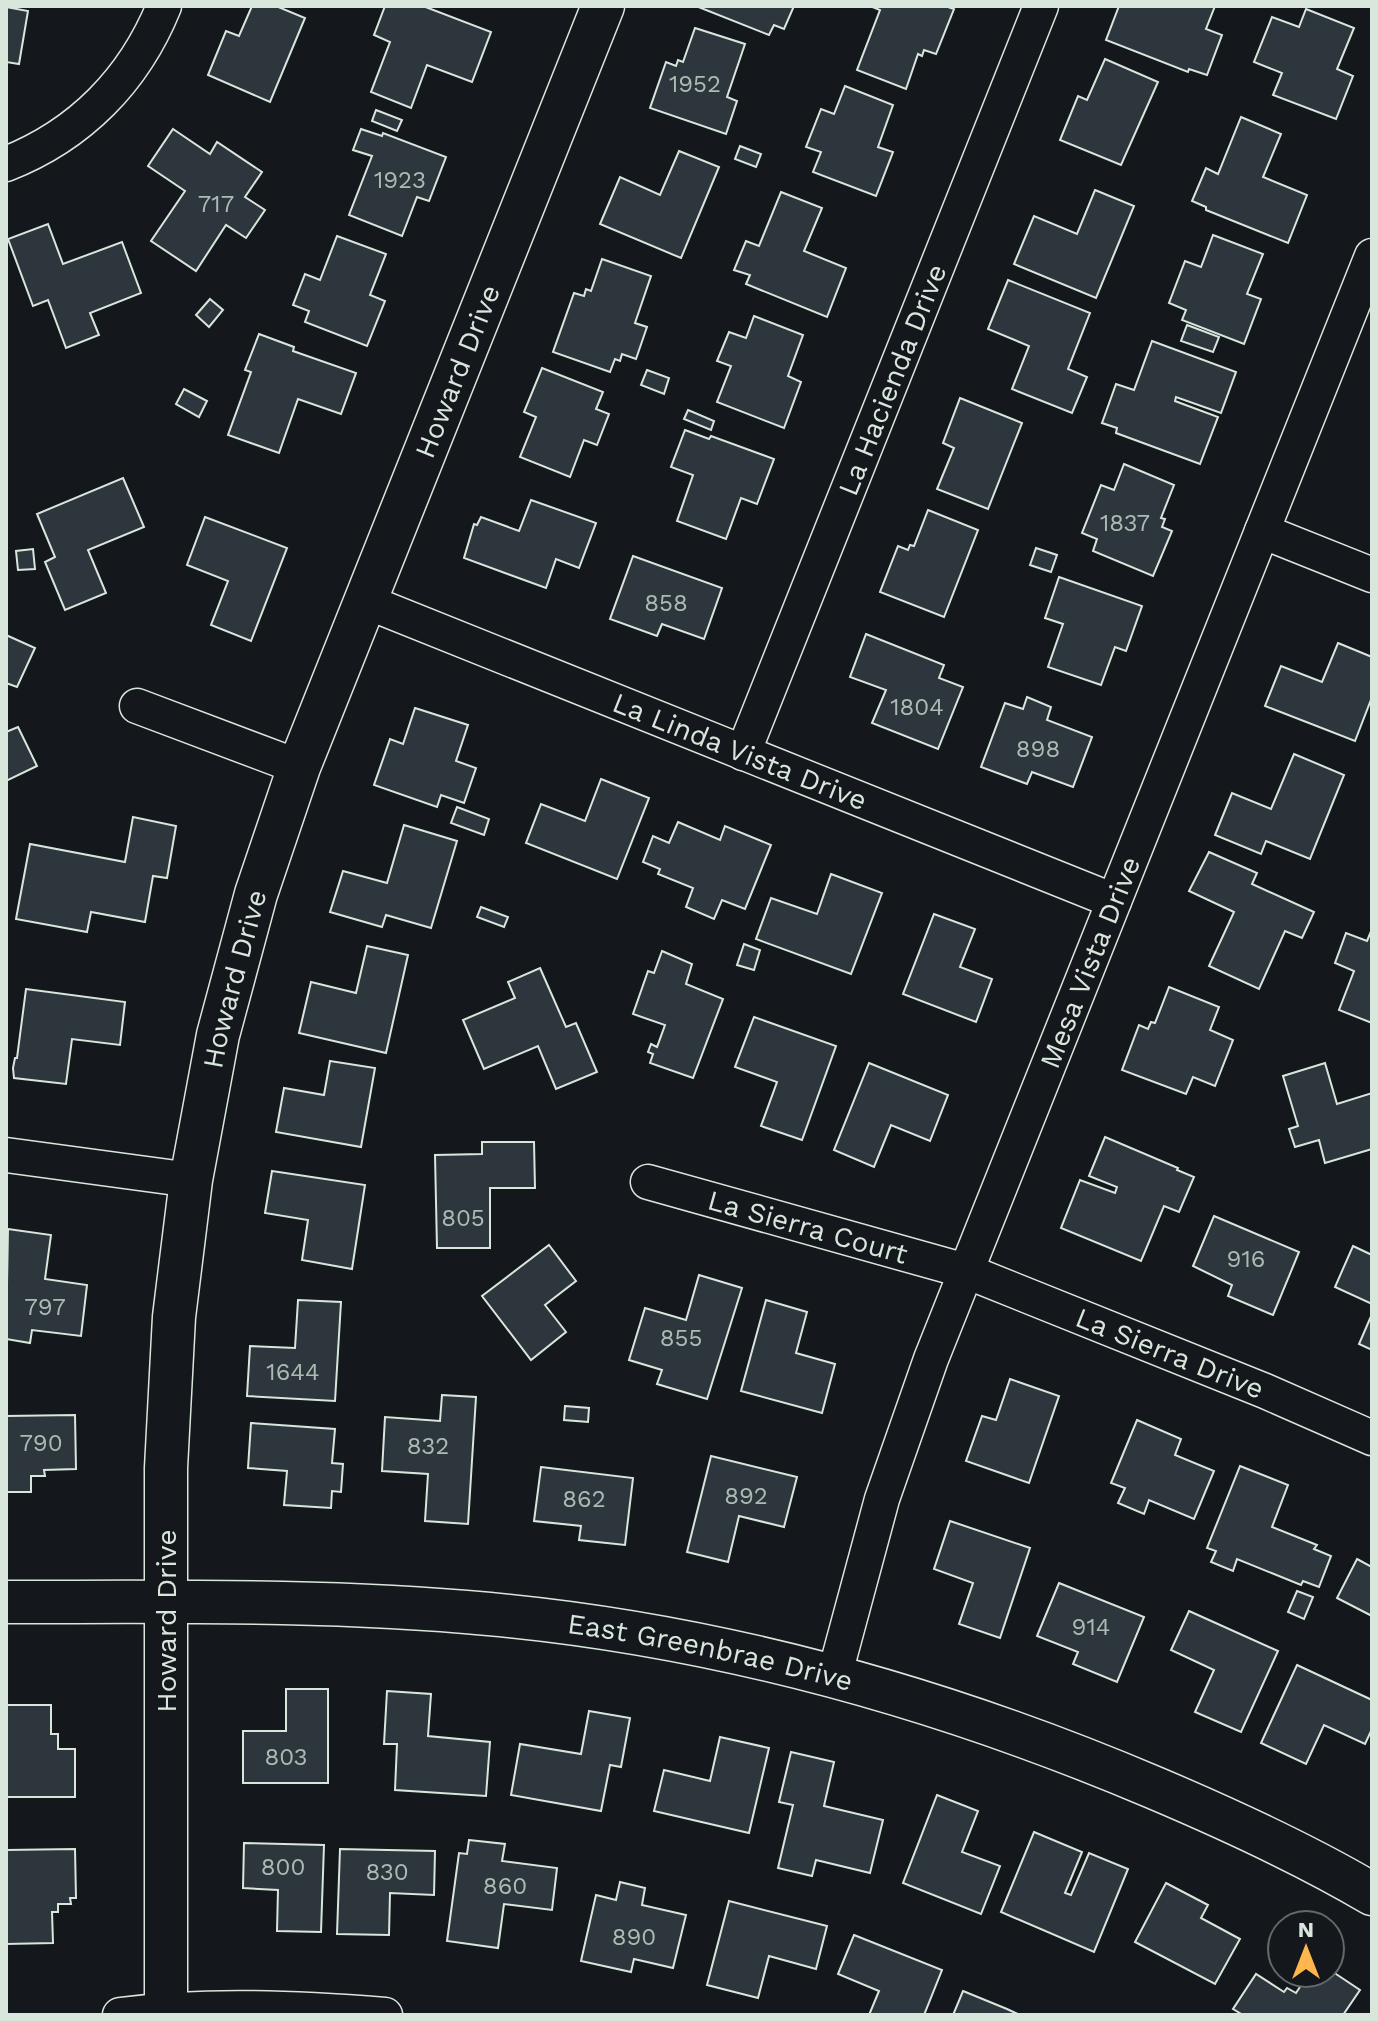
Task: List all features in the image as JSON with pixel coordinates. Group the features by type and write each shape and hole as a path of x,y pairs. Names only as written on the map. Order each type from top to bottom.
{"street":[{"path":"6,164 35,153 75,128 111,94 141,55 164,6"},
{"name":"Howard Drive","path":"166,2012 166,1468 174,1317 191,1180 218,1035 256,894 299,767 603,6"},
{"name":"La Hacienda Drive","path":"743,753 1041,6"},
{"name":"Mesa Vista Drive","path":"834,1677 882,1499 931,1359 1372,256"},
{"path":"1262,531 1372,575"},
{"name":"La Linda Vista Drive","path":"365,601 1114,901"},
{"path":"137,706 299,767"},
{"path":"6,1155 191,1180"},
{"name":"La Sierra Court","path":"648,1182 966,1271"},
{"name":"La Sierra Drive","path":"966,1271 1265,1391 1372,1438"},
{"name":"East Greenbrae Drive","path":"6,1602 346,1603 492,1614 637,1634 834,1677 940,1707 1079,1756 1211,1811 1372,1894"},
{"path":"120,2015 333,2011 385,2015"}],"building":[{"path":"252,6 276,6 305,18 270,102 208,75 226,31 239,36"},
{"path":"385,6 423,6 491,32 472,82 427,65 411,108 371,92 390,42 374,35"},
{"path":"696,6 794,6 784,29 774,25 769,35"},
{"path":"870,6 945,6 954,9 936,54 924,50 922,56 918,54 906,89 857,70 880,10"},
{"path":"1119,6 1215,6 1206,29 1222,35 1207,75 1189,69 1188,72 1106,40"},
{"path":"6,7 28,11 19,64 6,62"},
{"path":"1306,9 1354,28 1337,69 1353,76 1336,119 1273,95 1282,73 1254,62 1272,17 1299,27"},
{"path":"695,28 745,44 727,97 737,101 726,134 650,108 666,62 676,66 678,60 683,62"},
{"path":"1105,59 1158,82 1121,165 1060,140 1078,96 1087,100"},
{"path":"845,86 893,105 878,147 893,152 876,196 813,172 821,152 806,147 821,109 834,114"},
{"path":"376,110 402,120 397,131 372,121"},
{"path":"1241,117 1281,134 1263,177 1307,195 1288,243 1206,210 1206,207 1192,201 1206,168 1218,174"},
{"path":"173,129 210,154 217,142 262,172 245,197 265,210 246,238 226,225 196,271 151,241 185,191 148,166"},
{"path":"361,129 382,136 383,133 446,157 429,201 417,197 402,236 349,215 372,156 353,150"},
{"path":"740,146 761,154 756,167 735,159"},
{"path":"679,151 719,167 681,258 600,224 620,177 660,195"},
{"path":"1095,190 1134,206 1096,298 1014,264 1034,216 1077,234"},
{"path":"781,192 822,208 804,251 846,268 827,317 746,284 750,275 734,270 746,241 759,246"},
{"path":"48,224 63,264 122,242 141,293 90,313 99,335 66,348 48,300 33,306 8,239"},
{"path":"1213,235 1263,254 1247,294 1261,299 1244,344 1182,320 1186,310 1169,303 1185,261 1201,267"},
{"path":"337,236 386,254 370,295 385,301 367,346 305,322 309,311 293,305 305,274 320,280"},
{"path":"602,259 651,276 635,323 647,327 636,359 622,354 620,361 615,359 610,372 553,352 574,293 584,296 586,289 591,291"},
{"path":"1008,280 1090,313 1068,369 1087,377 1072,413 1012,389 1029,346 988,329"},
{"path":"210,299 223,310 209,327 196,315"},
{"path":"754,316 803,335 788,376 801,382 784,428 717,402 731,366 717,361 729,332 746,338"},
{"path":"1187,325 1219,337 1213,352 1181,341"},
{"path":"259,334 294,347 293,351 356,373 341,414 298,399 279,453 228,435 251,372 245,370"},
{"path":"1152,341 1236,372 1221,413 1176,397 1175,401 1218,417 1200,464 1116,433 1117,428 1102,423 1116,384 1134,390"},
{"path":"542,368 603,392 596,409 609,414 597,445 584,440 570,477 520,457 536,417 524,412"},
{"path":"647,370 669,378 664,394 641,385"},
{"path":"184,389 207,401 199,417 176,404"},
{"path":"960,398 1022,423 988,509 937,489 954,448 943,443"},
{"path":"688,410 714,421 711,430 684,419"},
{"path":"685,430 774,459 757,504 741,498 726,539 677,521 693,475 671,467"},
{"path":"1124,464 1174,485 1161,518 1165,519 1162,527 1172,531 1153,576 1093,551 1097,539 1082,533 1101,485 1114,490"},
{"path":"123,478 144,527 88,550 106,593 65,610 45,562 55,557 37,514"},
{"path":"531,500 596,523 579,568 556,559 546,588 464,558 474,524 477,525 481,517 519,531"},
{"path":"928,510 978,530 944,617 880,592 898,546 908,550 910,545 914,546"},
{"path":"205,517 287,548 251,641 211,625 228,581 187,565"},
{"path":"1036,548 1057,555 1051,572 1030,565"},
{"path":"33,549 35,569 18,570 16,551"},
{"path":"633,556 722,588 704,639 662,624 657,636 610,619"},
{"path":"1059,577 1142,606 1126,651 1115,647 1101,685 1048,667 1063,624 1045,618"},
{"path":"866,634 944,665 939,678 963,687 938,749 872,723 886,690 850,677"},
{"path":"6,635 35,648 17,687 6,683"},
{"path":"1338,643 1372,657 1372,697 1355,741 1265,706 1281,666 1322,682"},
{"path":"1027,697 1051,707 1047,720 1092,737 1073,787 1032,772 1027,784 981,767 1005,703 1023,709"},
{"path":"415,708 468,725 456,761 476,768 464,803 441,795 437,807 374,785 390,739 403,744"},
{"path":"18,727 37,766 6,781 6,732"},
{"path":"1294,754 1344,775 1310,859 1266,841 1261,854 1215,835 1232,793 1271,809"},
{"path":"601,779 649,798 617,879 526,843 541,804 585,821"},
{"path":"457,807 489,819 484,835 451,823"},
{"path":"133,817 176,826 167,878 153,876 145,922 91,912 87,932 16,919 30,844 125,862"},
{"path":"678,822 720,840 725,826 771,845 745,909 722,900 714,919 686,907 693,888 658,874 660,869 643,862 653,836 669,843"},
{"path":"404,825 457,841 431,928 386,915 382,927 330,912 343,871 387,883"},
{"path":"1209,852 1257,873 1252,884 1314,912 1302,938 1285,931 1259,989 1209,966 1234,912 1189,891"},
{"path":"831,874 882,893 851,974 756,939 771,898 817,914"},
{"path":"481,907 508,917 504,927 477,917"},
{"path":"934,914 975,929 960,967 992,979 976,1022 903,994"},
{"path":"1372,929 1372,1023 1339,1010 1354,971 1335,963 1346,933 1367,941"},
{"path":"744,944 760,950 754,970 737,965"},
{"path":"367,946 408,955 386,1053 299,1033 311,982 356,993"},
{"path":"662,951 692,964 686,984 723,999 693,1078 650,1063 653,1054 648,1052 651,1044 657,1047 665,1025 633,1014 648,971 654,973"},
{"path":"540,968 566,1027 576,1023 597,1072 556,1089 538,1046 484,1069 463,1020 515,998 508,982"},
{"path":"1169,987 1219,1007 1210,1030 1233,1040 1215,1086 1193,1077 1186,1094 1122,1070 1139,1025 1148,1029 1151,1022 1155,1023"},
{"path":"26,989 125,1002 120,1045 72,1039 66,1084 14,1078"},
{"path":"754,1017 836,1046 802,1140 761,1126 777,1082 735,1067"},
{"path":"330,1061 375,1068 361,1147 276,1132 284,1088 324,1095"},
{"path":"869,1063 948,1095 930,1141 891,1125 874,1167 834,1150"},
{"path":"1325,1063 1337,1104 1372,1093 1372,1149 1325,1163 1319,1140 1295,1147 1289,1129 1298,1126 1283,1076"},
{"path":"1105,1137 1194,1177 1179,1212 1164,1206 1141,1261 1061,1228 1080,1180 1115,1193 1117,1187 1089,1176"},
{"path":"482,1142 534,1142 535,1188 490,1188 490,1248 437,1248 435,1155 482,1154"},
{"path":"272,1171 365,1185 352,1269 302,1260 308,1220 265,1213"},
{"path":"1214,1216 1299,1252 1273,1315 1228,1296 1232,1285 1193,1266"},
{"path":"8,1229 51,1235 45,1279 87,1285 81,1336 32,1330 30,1343 6,1339"},
{"path":"549,1245 576,1281 545,1305 566,1332 531,1360 482,1296"},
{"path":"1353,1246 1372,1255 1372,1304 1335,1287"},
{"path":"699,1275 742,1288 707,1399 657,1384 662,1370 629,1360 645,1308 686,1320"},
{"path":"298,1300 341,1302 335,1401 247,1396 250,1346 295,1348"},
{"path":"766,1300 807,1312 796,1353 835,1364 822,1413 741,1391"},
{"path":"1372,1314 1372,1350 1359,1344"},
{"path":"1010,1379 1059,1396 1029,1483 966,1461 982,1416 996,1420"},
{"path":"442,1395 476,1397 468,1524 425,1521 428,1474 382,1471 385,1417 440,1421"},
{"path":"565,1406 589,1408 588,1422 564,1420"},
{"path":"75,1415 76,1469 44,1470 45,1476 31,1476 31,1492 6,1492 6,1416"},
{"path":"1137,1420 1181,1439 1175,1455 1214,1471 1194,1519 1149,1500 1144,1514 1118,1503 1125,1488 1111,1483"},
{"path":"251,1423 335,1429 332,1463 343,1464 341,1492 332,1491 331,1508 284,1505 287,1471 248,1468"},
{"path":"711,1456 797,1477 784,1527 739,1516 728,1562 687,1552"},
{"path":"1240,1466 1288,1485 1272,1527 1317,1545 1314,1549 1331,1556 1319,1587 1303,1581 1301,1585 1237,1559 1233,1571 1211,1562 1216,1551 1207,1548"},
{"path":"541,1467 633,1478 625,1545 579,1540 581,1526 534,1521"},
{"path":"950,1521 1030,1548 1000,1638 959,1624 973,1583 934,1569"},
{"path":"1357,1559 1372,1567 1372,1616 1337,1598"},
{"path":"1059,1583 1144,1617 1117,1682 1073,1664 1078,1652 1037,1636"},
{"path":"1297,1591 1313,1597 1304,1619 1288,1612"},
{"path":"1189,1611 1278,1651 1241,1732 1195,1712 1214,1670 1171,1650"},
{"path":"1297,1665 1372,1700 1372,1729 1365,1744 1324,1725 1306,1764 1261,1743"},
{"path":"286,1689 328,1689 328,1783 243,1783 243,1731 286,1731"},
{"path":"387,1691 431,1694 428,1736 490,1742 486,1796 395,1790 397,1744 384,1744"},
{"path":"6,1705 51,1705 51,1734 58,1734 58,1749 75,1749 75,1797 6,1797"},
{"path":"589,1711 630,1718 621,1767 610,1765 601,1811 511,1795 520,1744 581,1754"},
{"path":"720,1737 769,1748 749,1833 654,1811 664,1770 710,1781"},
{"path":"791,1752 834,1762 824,1806 883,1820 870,1873 816,1860 812,1876 778,1868 793,1805 779,1802"},
{"path":"937,1795 978,1811 962,1852 1000,1866 981,1914 903,1883"},
{"path":"1034,1832 1082,1852 1065,1893 1071,1895 1089,1853 1128,1869 1094,1952 1001,1912"},
{"path":"469,1840 505,1844 502,1861 557,1868 552,1910 504,1904 498,1948 447,1941 459,1853 467,1854"},
{"path":"244,1843 324,1845 321,1932 277,1931 278,1890 243,1888"},
{"path":"75,1849 76,1898 70,1898 71,1904 58,1904 58,1912 52,1912 53,1943 6,1944 6,1850"},
{"path":"340,1849 435,1851 434,1895 390,1893 389,1935 337,1934"},
{"path":"620,1882 645,1888 642,1905 686,1915 673,1968 634,1959 631,1972 581,1961 596,1895 616,1900"},
{"path":"1166,1883 1208,1905 1201,1918 1240,1939 1215,1984 1135,1942"},
{"path":"729,1901 827,1926 816,1969 769,1956 758,1998 707,1985"},
{"path":"854,1935 942,1970 924,2015 869,2015 879,1991 838,1974"},
{"path":"1256,1974 1266,1980 1266,1989 1284,1992 1289,1989 1296,1993 1299,1989 1346,1989 1346,1981 1360,1990 1343,2015 1243,2015 1233,2009"},
{"path":"963,1991 1007,2009 1020,2015 953,2015"}]}
